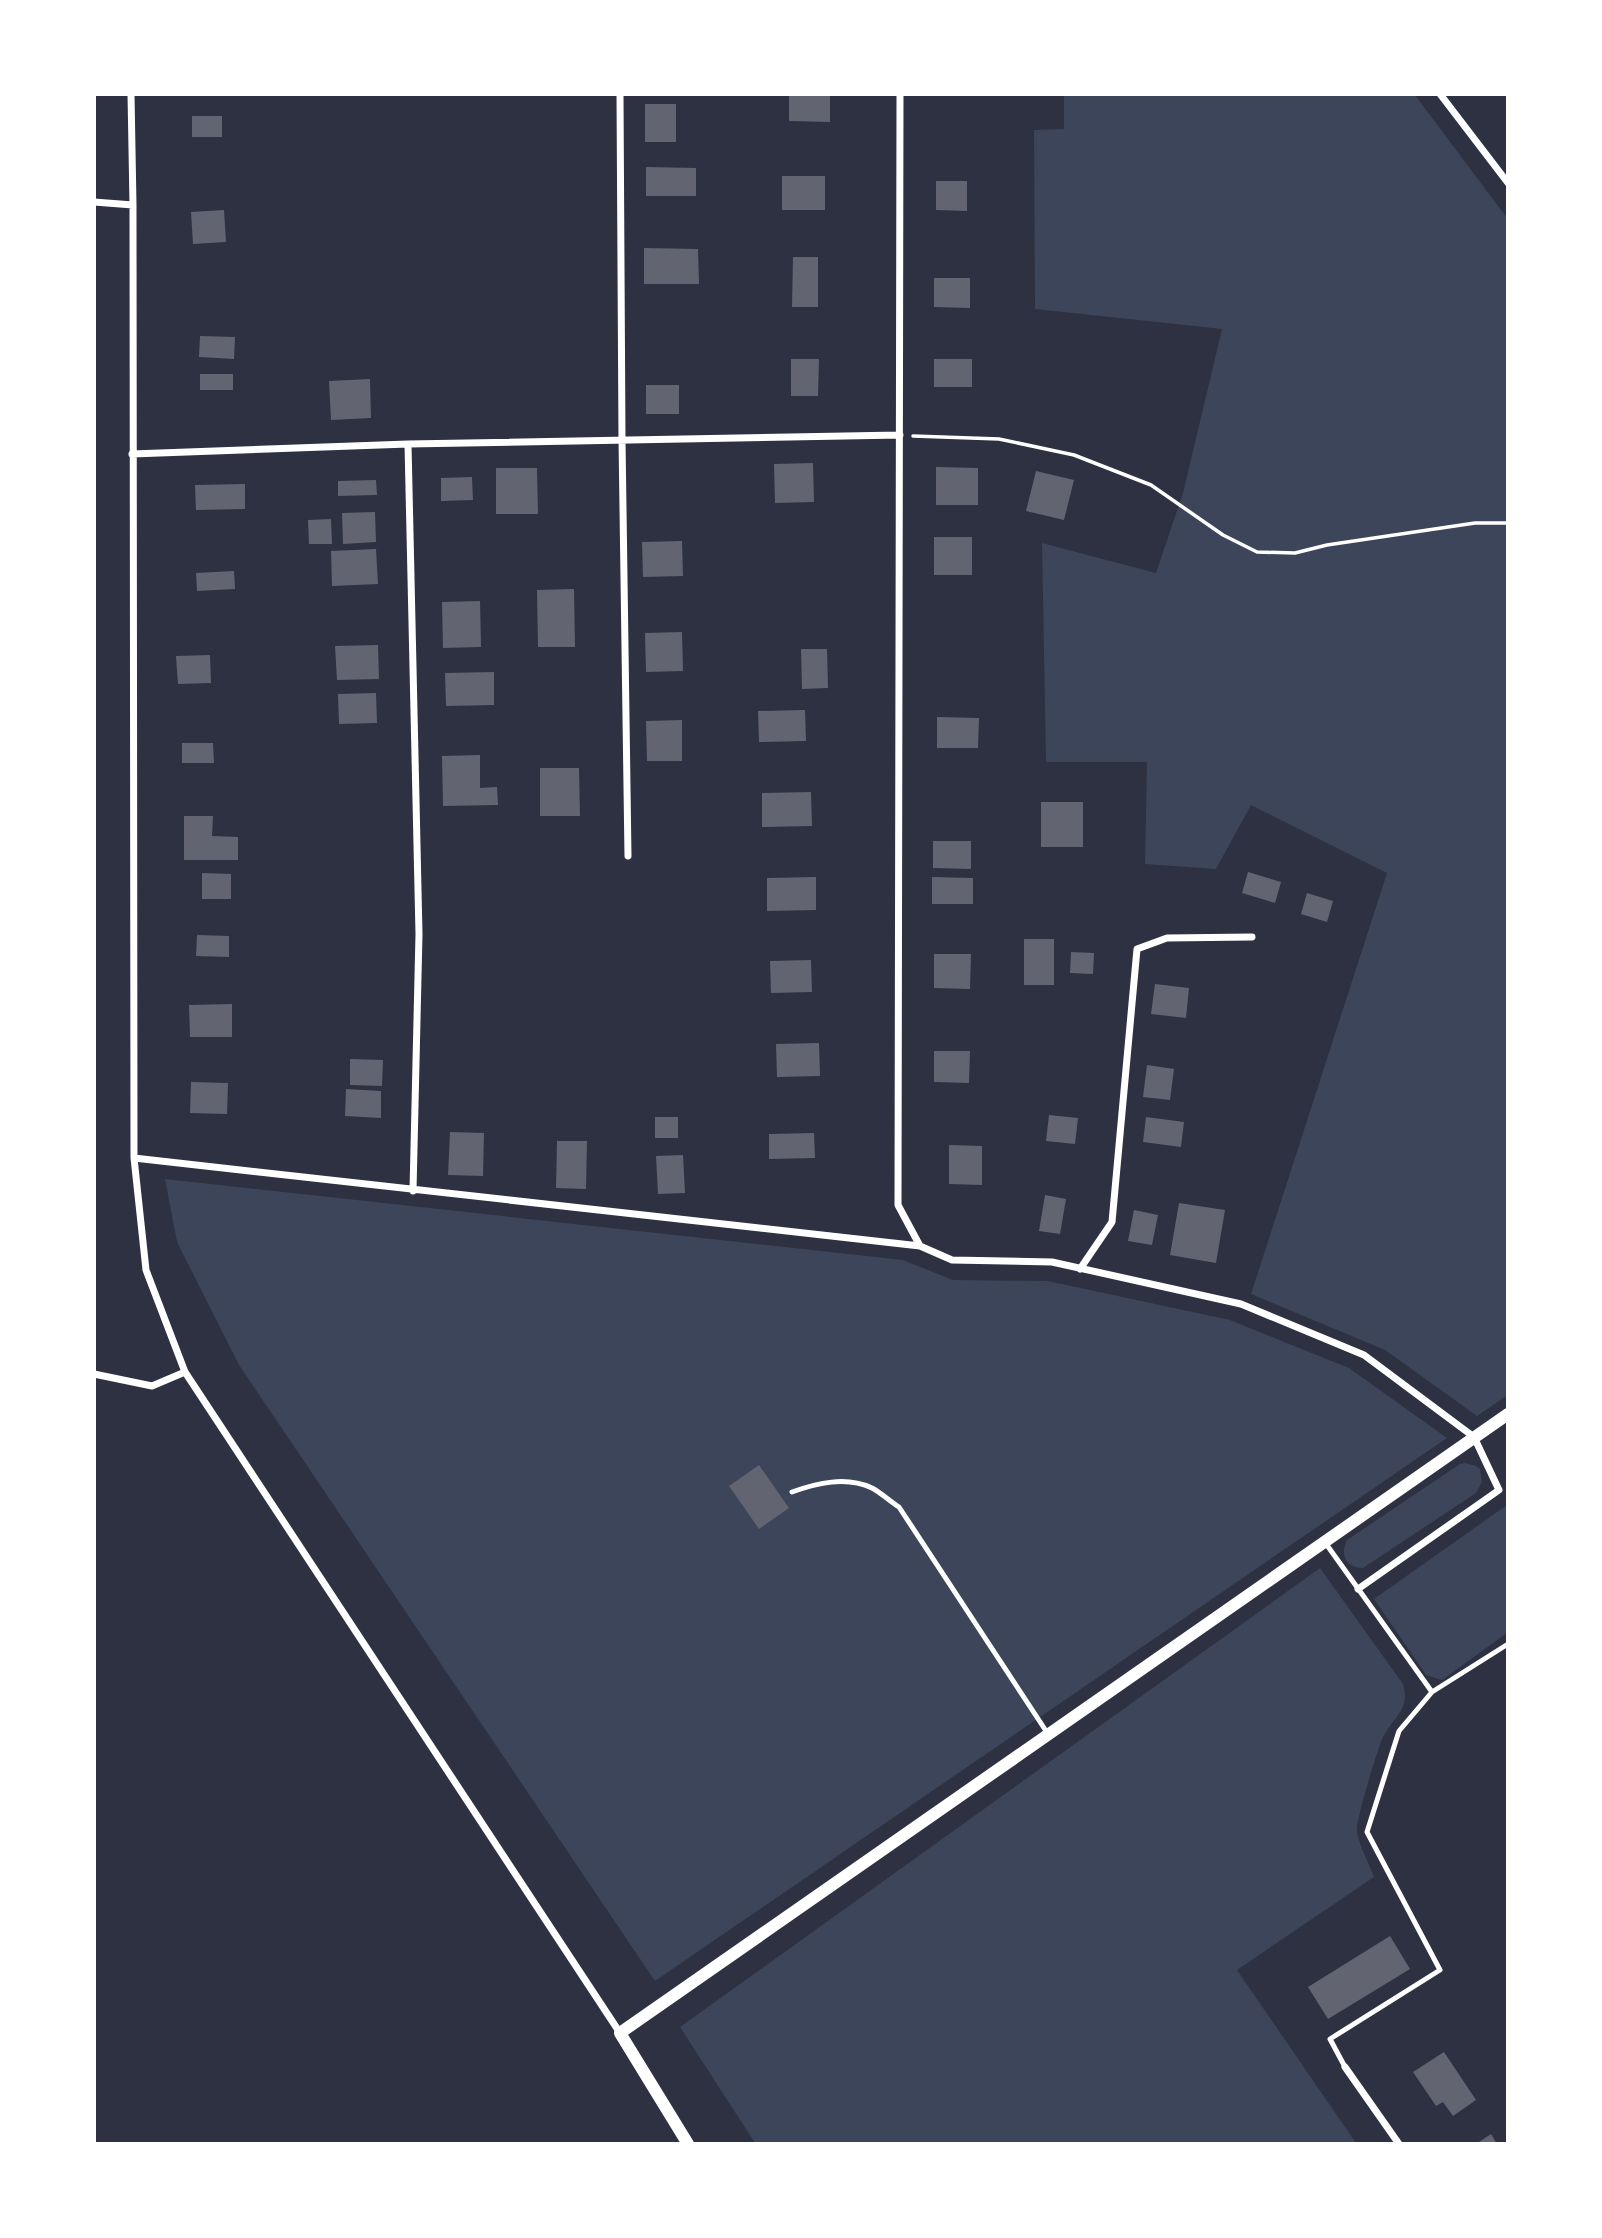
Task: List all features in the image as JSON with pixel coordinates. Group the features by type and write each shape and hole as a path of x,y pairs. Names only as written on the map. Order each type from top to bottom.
{"street":[{"path":"131,94 134,1158 146,1270 185,1371 620,2033 688,2144"},
{"path":"620,94 628,856"},
{"path":"900,94 898,1205 920,1246"},
{"path":"1440,94 1507,183"},
{"path":"94,202 133,205"},
{"path":"132,454 408,444 900,435"},
{"path":"408,444 419,934 413,1191"},
{"path":"1080,1269 1112,1222 1137,949 1167,938 1252,937"},
{"path":"134,1158 920,1246 952,1260 1052,1262 1241,1304 1364,1355 1474,1437 1499,1490 1358,1588"},
{"path":"94,1374 152,1386 185,1371"},
{"path":"620,2033 1507,1413"},
{"path":"1345,2067 1399,2144"}],"lane":[{"path":"792,1492 828,1482 853,1482 872,1489 899,1507 1048,1734"},
{"path":"1324,1541 1432,1692"},
{"path":"1345,2067 1330,2039 1440,1970 1367,1832 1399,1731 1432,1692 1507,1643"}],"path":[{"path":"900,435 999,439 1074,454 1151,485 1223,535 1257,552 1295,553 1327,545 1475,523 1507,523"}],"shaded area":[{"path":"1064,95 1415,95 1507,218 1508,1395 1477,1416 1385,1350 1251,1294 1387,873 1251,805 1216,869 1145,864 1147,762 1046,762 1042,543 1156,573 1183,493 1222,329 1035,309 1034,130 1064,129"},
{"path":"165,1179 903,1260 953,1280 1048,1281 1230,1320 1349,1368 1447,1438 655,1981 239,1365 177,1242"},
{"path":"1465,1463 1480,1469 1482,1482 1476,1493 1363,1568 1353,1566 1346,1560 1344,1551 1347,1540"},
{"path":"1507,1505 1507,1633 1442,1680 1426,1675 1374,1599"},
{"path":"1320,1568 1403,1684 1405,1693 1403,1707 1380,1744 1357,1825 1360,1843 1374,1877 1237,1970 1356,2143 755,2143 680,2027"}],"building":[{"path":"789,94 830,94 830,122 789,121"},
{"path":"645,104 676,104 676,142 645,142"},
{"path":"192,116 222,116 222,137 192,137"},
{"path":"646,167 696,168 696,196 646,196"},
{"path":"782,176 825,176 825,210 782,210"},
{"path":"936,181 967,181 967,211 936,210"},
{"path":"224,210 226,242 193,244 191,212"},
{"path":"644,248 698,249 699,284 644,284"},
{"path":"793,257 818,257 818,307 792,307"},
{"path":"934,278 970,278 970,308 934,307"},
{"path":"200,336 235,337 234,359 199,357"},
{"path":"791,359 819,359 818,396 791,396"},
{"path":"934,359 972,359 972,387 934,387"},
{"path":"200,374 233,374 233,390 200,390"},
{"path":"370,379 371,418 331,420 329,381"},
{"path":"646,385 679,385 679,414 646,414"},
{"path":"813,463 814,502 775,503 774,464"},
{"path":"936,467 978,468 978,505 936,505"},
{"path":"496,468 537,468 538,514 496,514"},
{"path":"1036,471 1074,480 1064,520 1026,511"},
{"path":"472,477 473,500 441,501 441,478"},
{"path":"376,480 377,495 338,496 338,481"},
{"path":"245,484 245,509 196,510 195,485"},
{"path":"375,512 376,542 343,544 342,513"},
{"path":"331,519 332,544 309,544 308,520"},
{"path":"934,537 972,537 972,575 934,575"},
{"path":"682,541 683,576 643,577 642,542"},
{"path":"376,549 378,584 332,586 331,551"},
{"path":"234,571 235,589 197,591 196,573"},
{"path":"574,589 575,647 538,647 537,590"},
{"path":"480,601 481,647 443,648 442,602"},
{"path":"682,632 683,671 646,672 645,633"},
{"path":"378,645 379,679 337,680 335,646"},
{"path":"801,649 827,649 828,688 802,689"},
{"path":"210,655 211,683 178,684 176,656"},
{"path":"494,672 494,705 446,706 445,673"},
{"path":"376,693 377,723 339,724 338,694"},
{"path":"805,710 806,741 759,742 758,711"},
{"path":"937,717 979,718 978,748 937,748"},
{"path":"682,720 682,761 647,761 646,721"},
{"path":"182,743 213,743 214,763 182,763"},
{"path":"480,755 480,788 497,787 498,805 443,806 442,756"},
{"path":"540,768 579,768 580,816 540,816"},
{"path":"811,792 812,826 762,827 762,793"},
{"path":"1041,802 1083,802 1083,847 1041,847"},
{"path":"184,816 213,816 212,836 238,837 238,860 184,860"},
{"path":"933,841 971,841 971,869 933,868"},
{"path":"1248,872 1281,882 1275,903 1242,893"},
{"path":"202,873 231,874 231,899 202,899"},
{"path":"816,877 816,910 767,911 767,878"},
{"path":"932,877 973,878 973,904 932,904"},
{"path":"1307,893 1333,901 1327,922 1301,914"},
{"path":"197,935 229,936 229,957 196,956"},
{"path":"1024,939 1054,939 1054,985 1024,985"},
{"path":"1071,952 1094,953 1093,974 1070,973"},
{"path":"934,954 971,954 970,989 934,988"},
{"path":"811,960 812,992 771,993 770,961"},
{"path":"1155,984 1189,988 1186,1018 1151,1014"},
{"path":"232,1004 232,1037 190,1037 189,1005"},
{"path":"819,1043 820,1076 777,1077 776,1044"},
{"path":"934,1051 970,1051 969,1083 934,1082"},
{"path":"350,1059 383,1060 382,1086 350,1085"},
{"path":"1147,1065 1174,1069 1170,1100 1143,1097"},
{"path":"191,1082 228,1083 227,1114 190,1113"},
{"path":"346,1089 381,1091 381,1118 345,1116"},
{"path":"1049,1115 1078,1118 1075,1144 1046,1141"},
{"path":"655,1117 678,1117 678,1138 655,1138"},
{"path":"1146,1117 1184,1122 1181,1147 1143,1142"},
{"path":"450,1132 484,1133 483,1176 448,1175"},
{"path":"814,1133 815,1158 769,1159 769,1134"},
{"path":"557,1141 587,1141 586,1189 556,1188"},
{"path":"949,1145 982,1146 982,1185 949,1184"},
{"path":"683,1155 685,1193 658,1194 656,1156"},
{"path":"1045,1195 1066,1199 1060,1234 1039,1231"},
{"path":"1179,1203 1225,1210 1216,1263 1170,1255"},
{"path":"1134,1210 1158,1215 1152,1245 1128,1241"},
{"path":"759,1465 789,1508 759,1529 729,1486"},
{"path":"1390,1936 1410,1969 1328,2019 1308,1987"},
{"path":"1444,2052 1476,2100 1453,2116 1443,2102 1436,2106 1413,2072"},
{"path":"1491,2134 1497,2144 1476,2144"}]}
